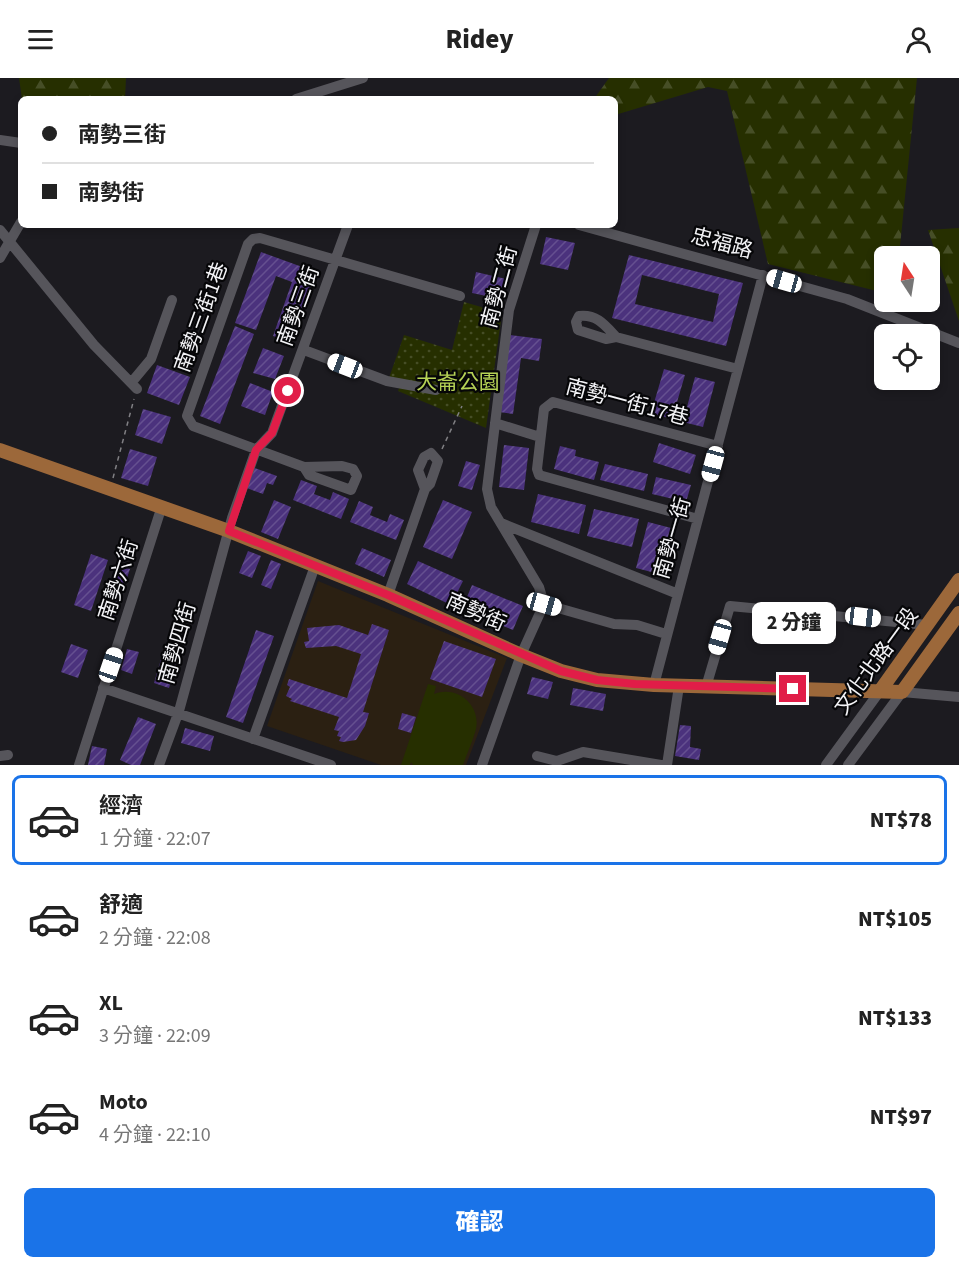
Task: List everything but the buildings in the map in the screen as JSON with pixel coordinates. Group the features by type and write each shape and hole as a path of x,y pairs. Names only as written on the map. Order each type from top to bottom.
{"main road":[{"name":"南勢街","path":"0,450 110,488 161,509 229,531 388,595 561,671 597,680 654,685 902,692"},
{"name":"文化北路一段","path":"880,691 959,580"},
{"name":"文化北路一段","path":"902,692 959,613"}],"street":[{"path":"306,96 363,78"},
{"path":"0,140 18,143"},
{"path":"0,258 18,227"},
{"name":"南勢三街","path":"229,531 256,450 272,433 347,228"},
{"name":"南勢二街","path":"535,228 508,310 487,489 491,507 539,587 544,604"},
{"name":"忠福路","path":"590,228 847,299 921,327 958,345"},
{"path":"0,230 94,345 134,386 151,359 172,300"},
{"name":"南勢三街1巷","path":"256,450 193,426 187,416 249,244 253,239 260,238 336,259"},
{"path":"336,259 460,296"},
{"name":"南勢一街","path":"501,523 678,594 763,275"},
{"path":"616,337 738,369"},
{"path":"303,350 387,381 436,390"},
{"name":"南勢一街17巷","path":"698,519 539,475 537,469 544,409 553,402 718,446"},
{"path":"495,423 540,437"},
{"path":"256,450 304,467"},
{"path":"388,595 425,489 430,484 438,461 436,457 427,454 418,470 425,489"},
{"name":"南勢六街","path":"79,765 161,509"},
{"name":"南勢四街","path":"159,765 178,711 229,531"},
{"path":"253,739 315,566"},
{"path":"654,685 678,594"},
{"path":"482,765 521,655 544,604 614,624 637,625 666,634"},
{"path":"706,687 730,606 927,625"},
{"path":"667,765 679,686"},
{"path":"103,688 178,711 253,739 297,760 331,765"},
{"name":"文化北路一段","path":"826,765 880,691"},
{"name":"南勢街","path":"902,692 959,696"},
{"name":"文化北路一段","path":"848,765 902,692"},
{"path":"537,756 557,761 583,752 661,765"}],"path":[{"path":"110,488 134,386"},
{"path":"436,457 447,443 462,406"}],"shaded area":[{"path":"318,581 507,658 466,765 381,765 267,726"}],"green space":[{"path":"19,78 126,78 125,96 22,96"},
{"path":"609,78 917,78 900,246 874,246 874,290 768,264 727,91 708,87 618,114 618,96 596,96"},
{"path":"959,228 959,321 940,265 940,246 933,246 928,230"},
{"name":"大崙公園","path":"464,302 502,313 486,428 398,391 401,383 389,378 404,335 452,350"},
{"path":"428,684 436,686 434,694 451,692 465,699 475,712 476,729 463,765 413,765 411,762 410,765 401,765"}],"route":[{"path":"288,391 272,433 256,450 229,531 388,595 561,671 597,680 635,684 793,689"}]}
